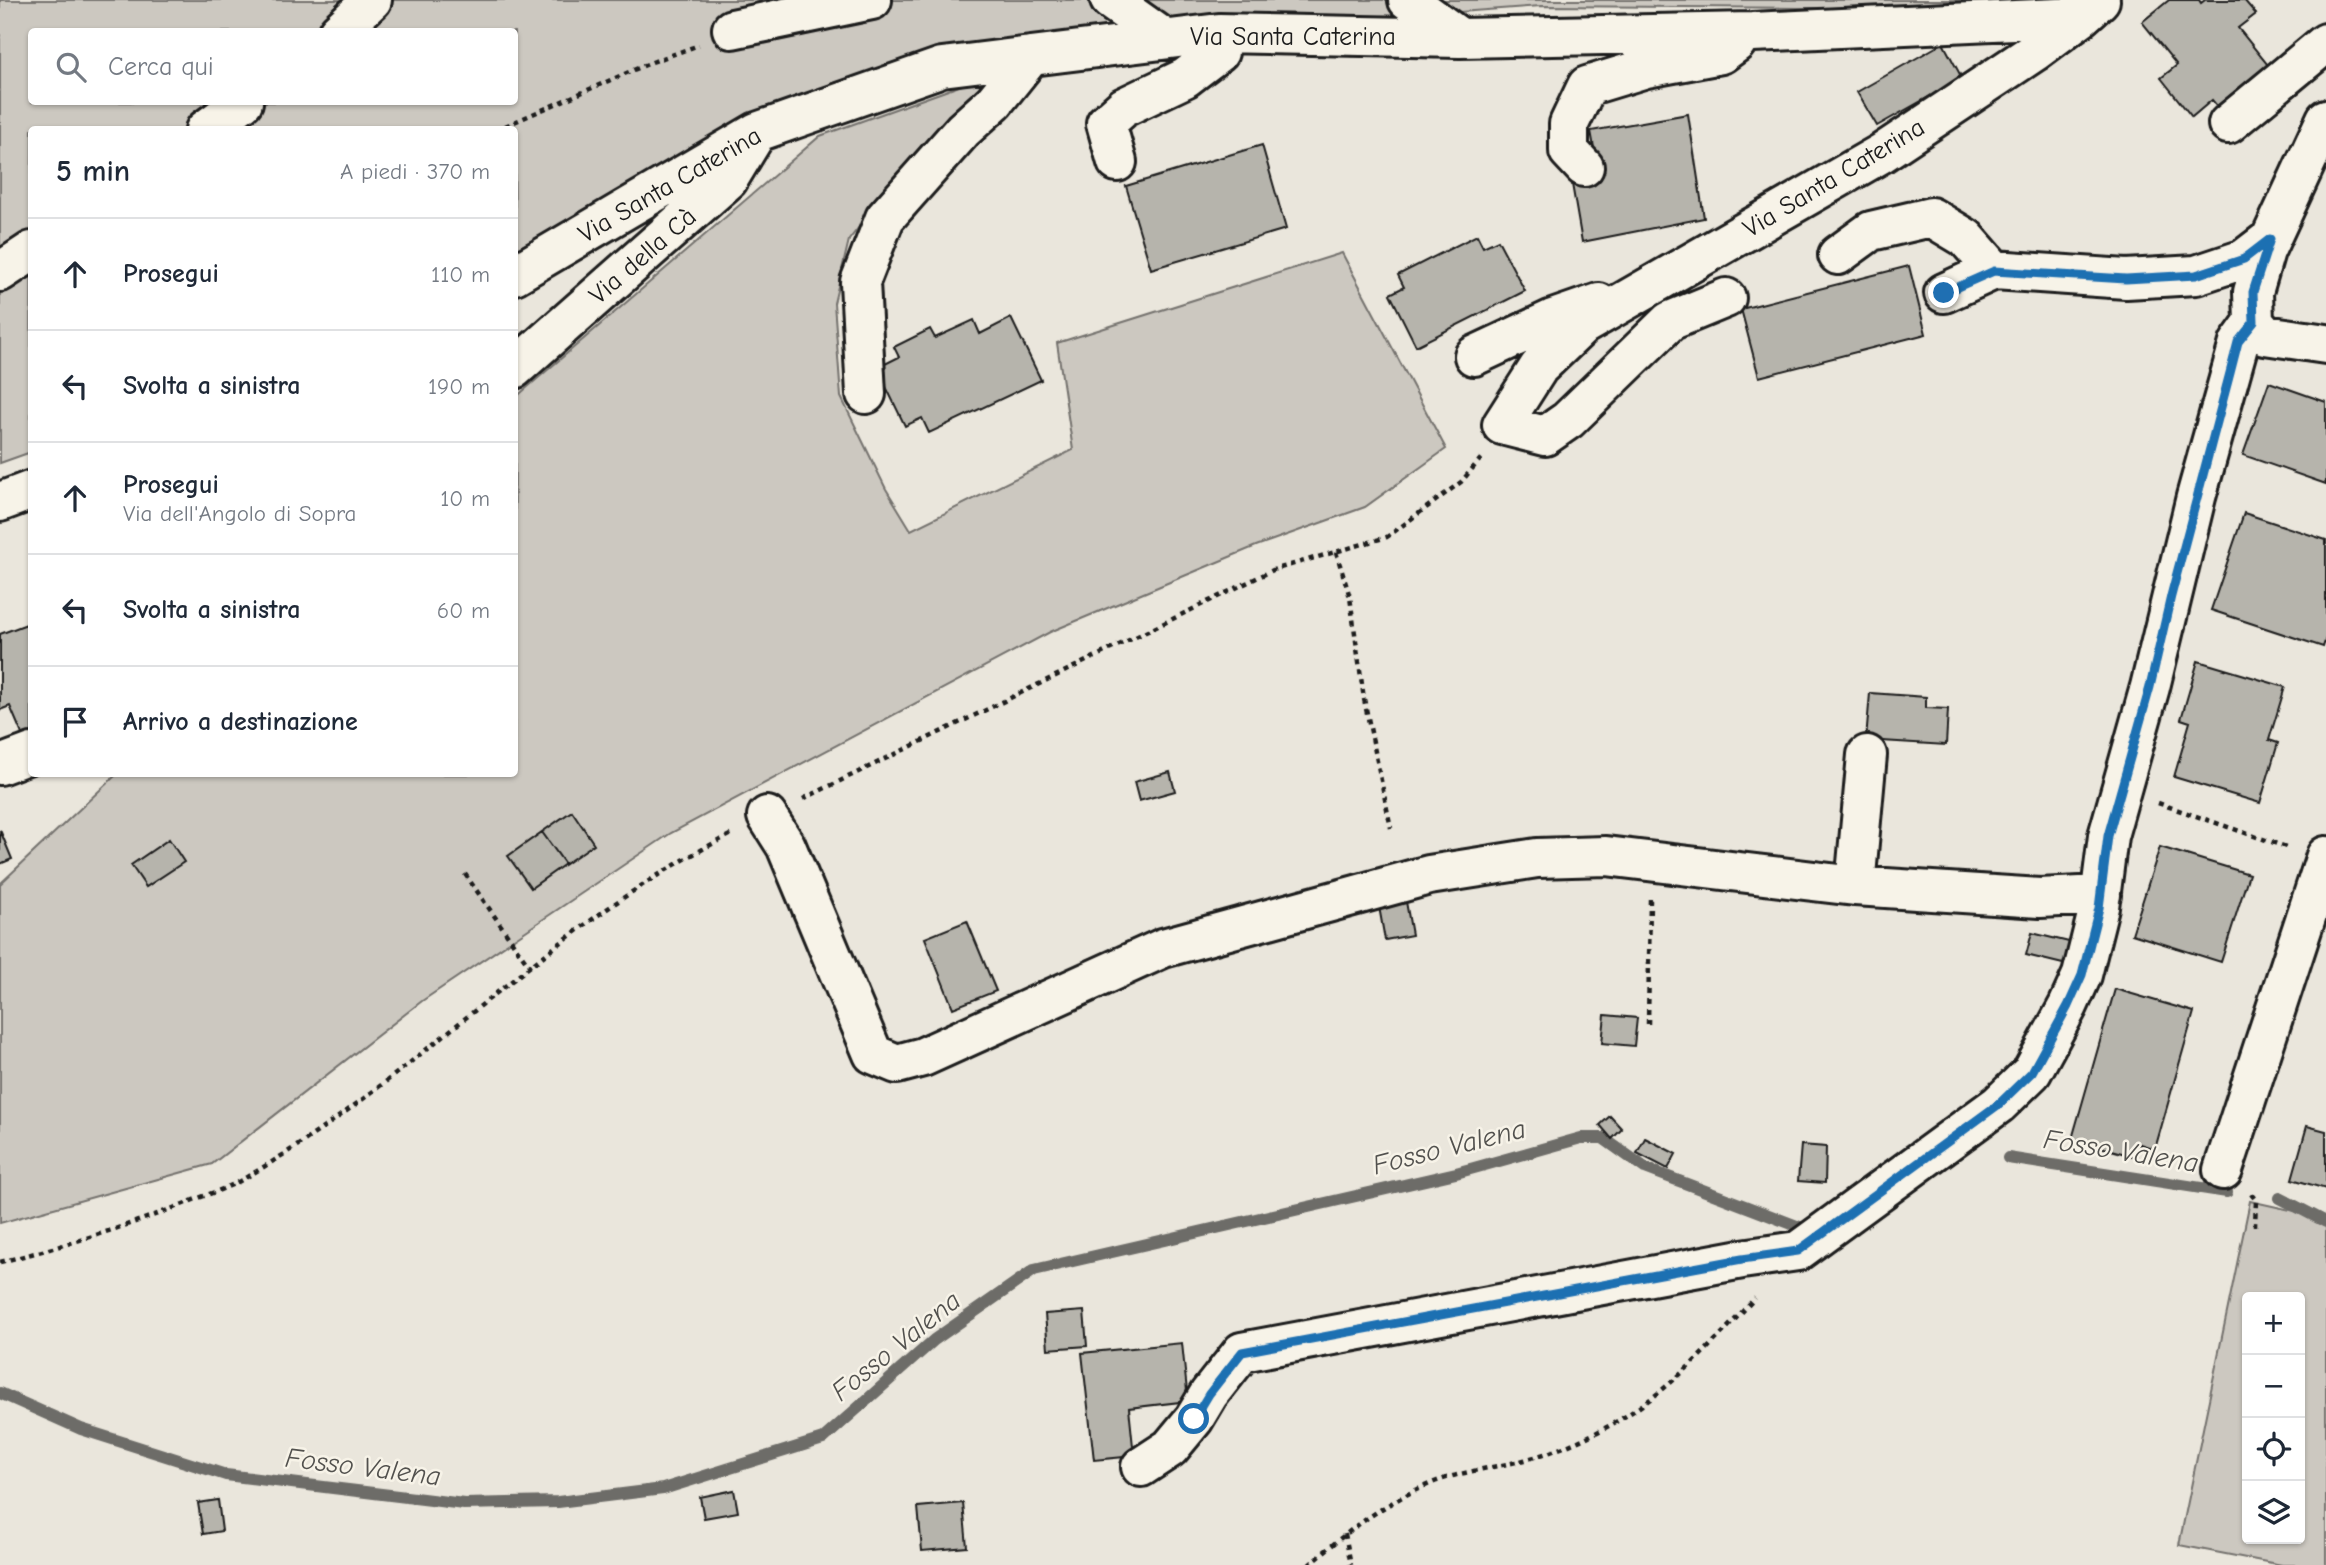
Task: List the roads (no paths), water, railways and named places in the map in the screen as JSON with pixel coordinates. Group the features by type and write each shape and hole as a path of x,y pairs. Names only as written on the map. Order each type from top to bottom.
{"street":[{"path":"342,28 372,0"},
{"path":"738,18 872,0"},
{"path":"1110,0 1165,39"},
{"path":"1408,0 1460,38"},
{"name":"Via Santa Caterina","path":"518,273 757,132 942,68 1219,33 1460,38 1752,32 2068,9"},
{"name":"Via Santa Caterina","path":"1726,298 1670,321 1568,420 1545,436 1502,425 1539,367 1583,325 1882,153 2034,52 2068,9"},
{"path":"1584,167 1569,151 1569,124 1587,86 1646,68 1721,54 1752,32"},
{"path":"1117,162 1106,124 1124,107 1185,79 1219,52 1219,33"},
{"path":"2228,124 2326,43"},
{"path":"866,394 860,282 885,218 963,130 994,102 1031,56"},
{"path":"210,126 239,105"},
{"path":"1141,1467 1170,1448 1242,1352 1742,1259 1798,1251 1999,1104 2032,1072 2082,975 2101,895 2108,836 2150,687 2177,571 2238,342 2254,322 2253,292 2270,239 2326,120"},
{"name":"Via della Cà","path":"518,365 728,180 757,132"},
{"path":"1838,255 1871,231 1931,217 1966,238 1994,271"},
{"path":"1944,293 1994,271 2126,279 2196,275 2244,259 2270,239"},
{"path":"0,272 28,254"},
{"path":"1474,356 1553,319 1654,284"},
{"path":"2254,322 2266,335 2326,344"},
{"path":"0,502 28,492"},
{"path":"0,765 28,754"},
{"path":"1855,886 1867,755"},
{"path":"767,817 786,846 873,1054 897,1064 923,1057 1163,948 1429,875 1537,858 1606,856 1855,886 2040,898 2101,895"},
{"path":"2223,1170 2325,858"}],"waterway":[{"name":"Fosso Valena","path":"0,1393 81,1429 226,1475 464,1504 558,1502 663,1489 823,1439 934,1340 1034,1270 1456,1173 1581,1138 1603,1138 1645,1168 1805,1229"},
{"name":"Fosso Valena","path":"2008,1158 2227,1192"},
{"name":"Fosso Valena","path":"2280,1198 2326,1222"}]}
